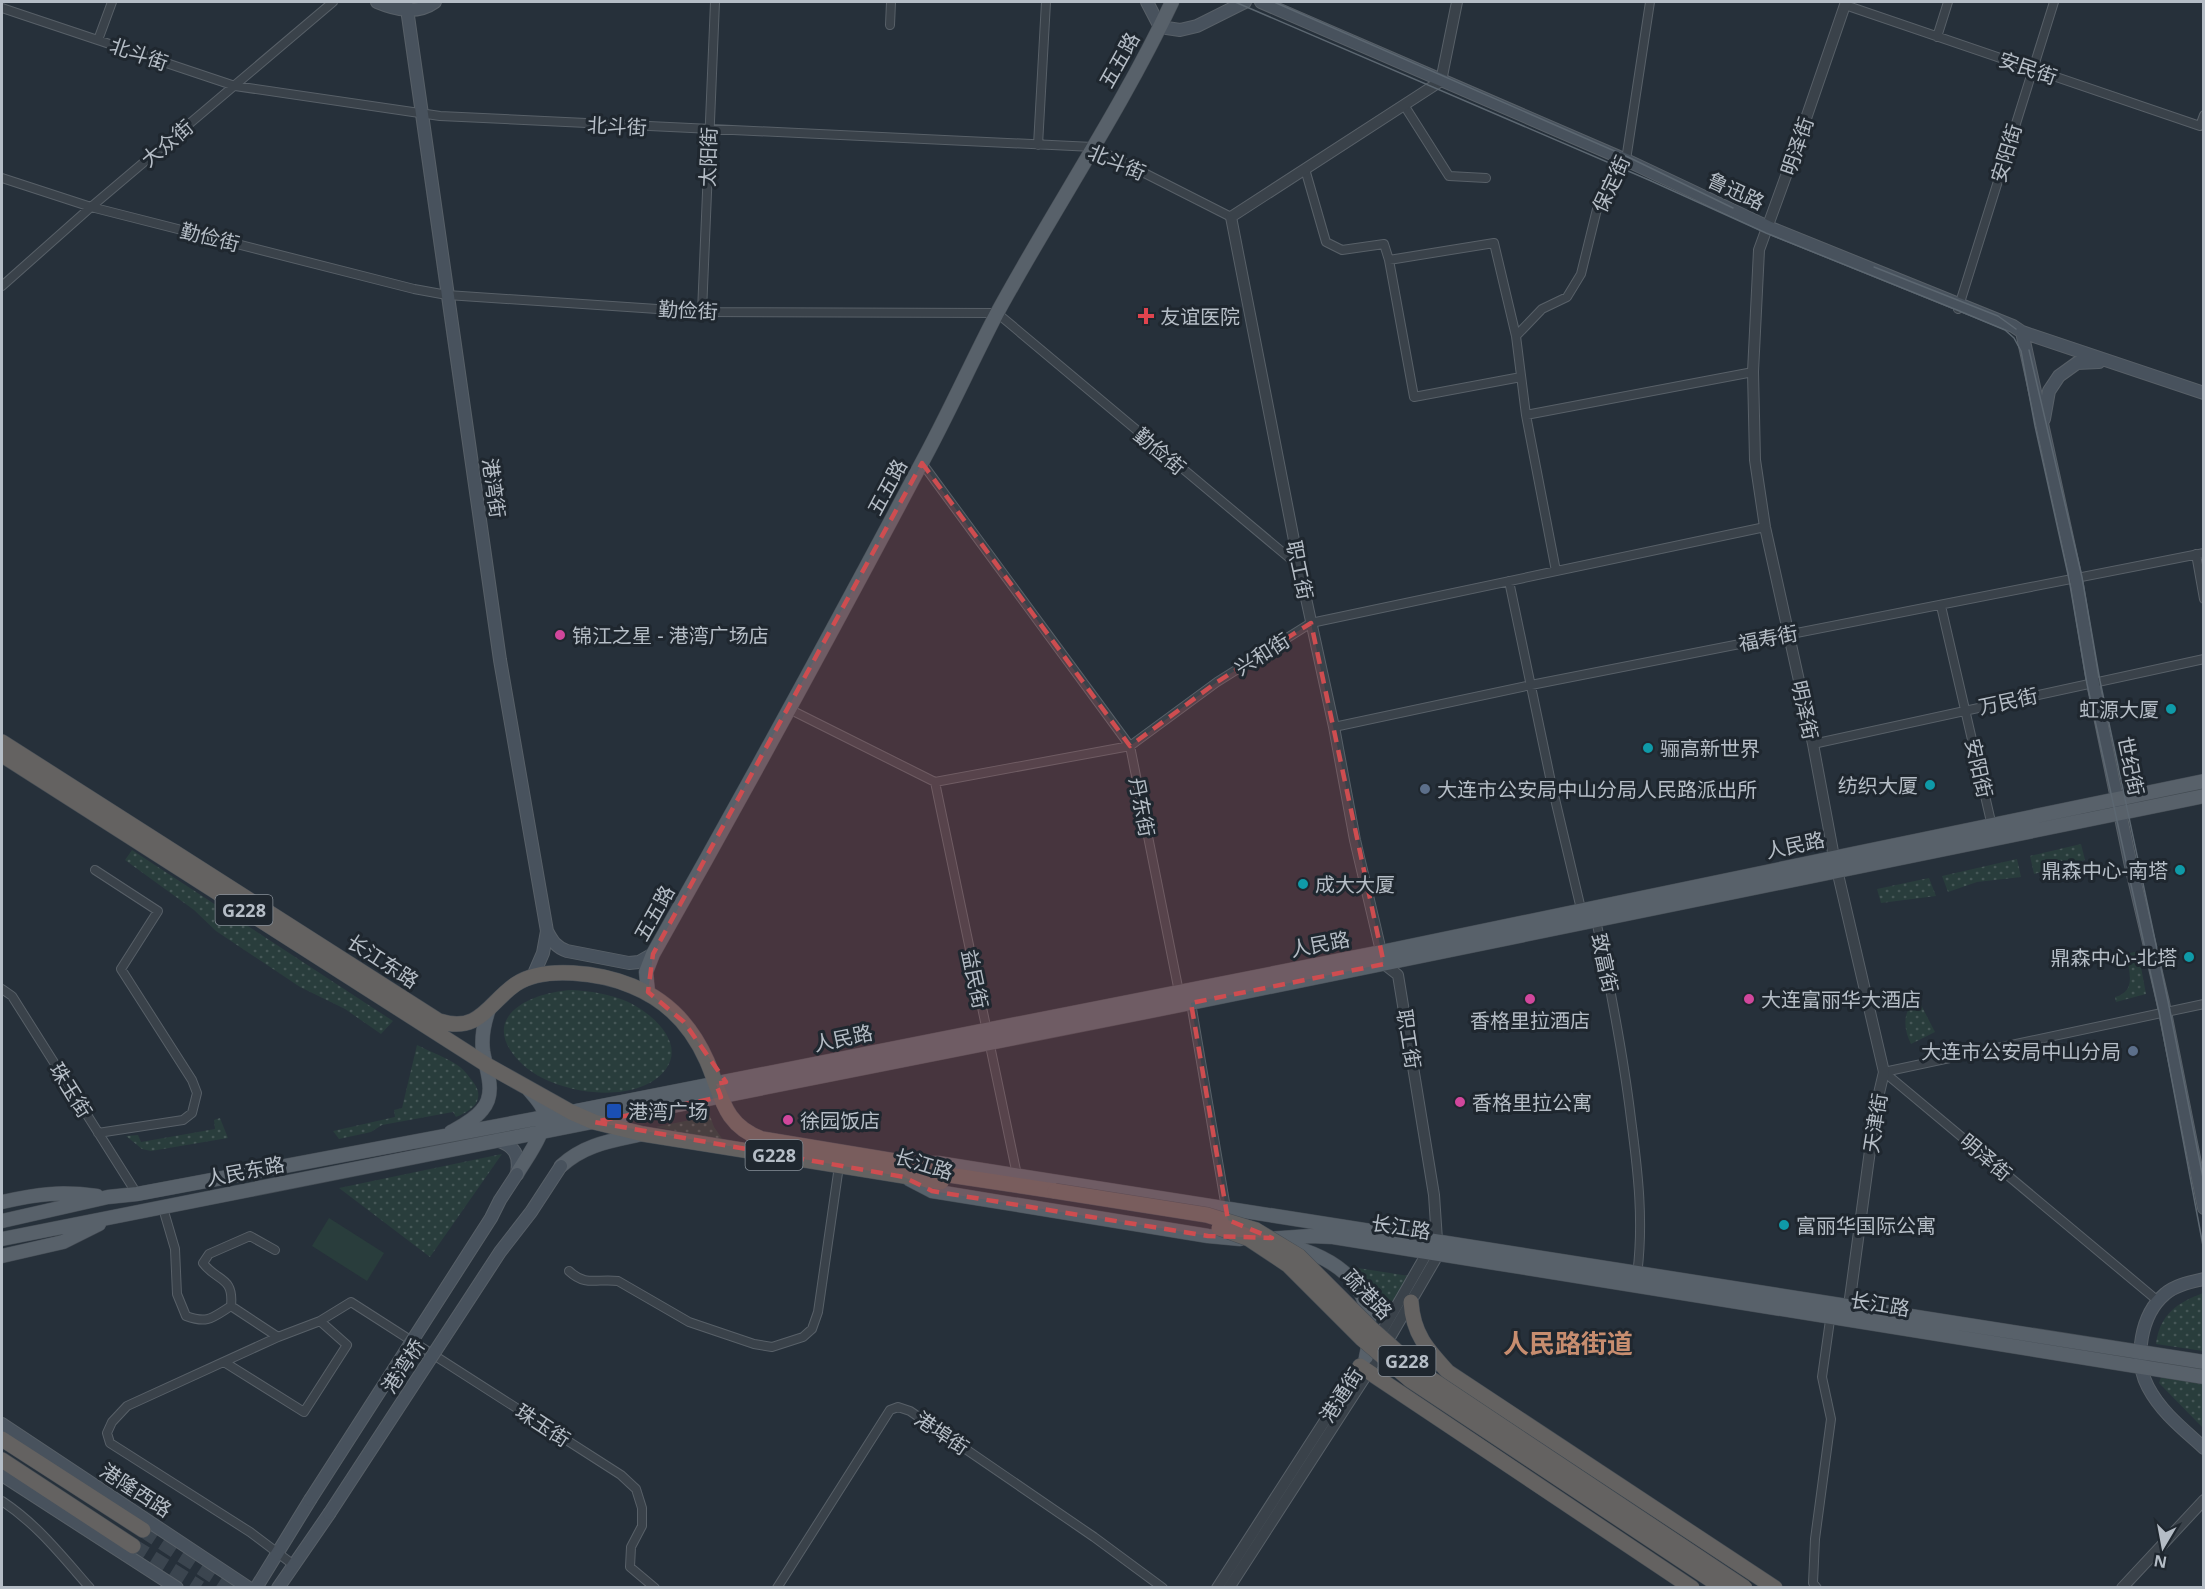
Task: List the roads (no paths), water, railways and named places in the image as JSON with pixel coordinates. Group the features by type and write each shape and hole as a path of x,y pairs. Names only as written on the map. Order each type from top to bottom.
{"highway":[{"name":"长江东路","path":"2,742 439,1022 461,1025 480,1017 517,983 533,976 587,975 629,984 648,992 666,1004 684,1022 707,1060 718,1091"},
{"name":"长江东路","path":"2,755 487,1065 529,1090 594,1122"},
{"name":"长江路","path":"718,1091 728,1115 736,1125 762,1140 906,1170"},
{"name":"长江路","path":"594,1122 643,1134 839,1166 906,1170"},
{"name":"疏港路","path":"906,1170 1206,1224 1249,1239 1288,1265 1362,1339 1410,1380 1723,1587"},
{"name":"疏港路","path":"1054,1196 1207,1215 1256,1230 1278,1241 1319,1274 1371,1328 1418,1370 1745,1587"},
{"path":"1411,1302 1412,1320 1419,1336 1449,1372 1774,1587"},
{"path":"1365,1365 1692,1587"},
{"path":"2,1438 143,1530"},
{"path":"2,1460 133,1546"}],"main road":[{"path":"377,2 420,9 435,2"},
{"path":"1147,2 1160,27 1180,30 1197,26 1245,2"},
{"name":"五五路","path":"648,992 646,972 653,954 922,463 997,314 1093,147 1172,2"},
{"name":"鲁迅路","path":"1261,2 1626,160 1768,227 1958,307 2013,326 2022,332 2204,393"},
{"name":"港湾街","path":"405,5 500,660 547,931 543,953 533,976"},
{"name":"世纪街","path":"2022,332 2076,579 2093,683 2204,1208"},
{"path":"2043,423 2049,391 2060,376 2077,363 2108,362"},
{"name":"人民路","path":"497,1140 594,1122 744,1085 987,1036 1179,992 1596,920 1992,826 2204,781"},
{"name":"人民路","path":"987,1036 1191,1003 1581,909 2121,813 2204,796"},
{"path":"547,931 559,948 567,951 629,963 639,962 653,954"},
{"path":"442,1137 473,1119 484,1109 489,1097 490,1082 483,1052 483,1037 484,1023 489,1009"},
{"path":"707,1060 723,1073 744,1085"},
{"path":"517,1174 541,1132 545,1117 543,1109 529,1090"},
{"name":"人民路","path":"442,1137 571,1112 718,1091"},
{"path":"561,1166 589,1147 643,1134"},
{"name":"人民东路","path":"2,1221 108,1197 137,1194 442,1137"},
{"path":"497,1140 508,1143 515,1149 519,1162 517,1174"},
{"name":"人民东路","path":"2,1239 497,1140"},
{"path":"906,1170 938,1163 1226,1208 1434,1250"},
{"name":"港湾桥","path":"278,1587 295,1566 500,1252 531,1212 561,1166"},
{"name":"长江路","path":"906,1170 932,1191 1208,1236 1260,1239 1333,1237 1636,1279 2141,1359 2204,1362"},
{"name":"港湾桥","path":"256,1587 517,1174"},
{"path":"2,1202 67,1192 108,1197"},
{"path":"2,1256 63,1242 108,1219"},
{"path":"1260,1239 1323,1256 1342,1269 1355,1284 1364,1303 1369,1323 1365,1365"},
{"path":"2204,1279 2174,1288 2158,1301 2146,1322 2141,1359 2146,1385 2156,1401 2204,1448"},
{"name":"长江路","path":"2141,1359 2204,1377"},
{"name":"港隆西路","path":"2,1424 249,1587"},
{"path":"2,1475 177,1587"}],"street":[{"path":"98,40 112,2"},
{"name":"大众街","path":"2,286 91,207 333,2"},
{"name":"太阳街","path":"702,312 714,2"},
{"path":"890,25 891,2"},
{"path":"1038,145 1046,2"},
{"path":"1232,217 1441,81 1457,2"},
{"name":"保定街","path":"1516,336 1542,309 1567,297 1581,274 1598,205 1626,160 1650,2"},
{"path":"1937,37 1948,2"},
{"name":"安阳街","path":"1958,307 2054,2"},
{"name":"安民街","path":"1846,3 1937,37 2200,126 2204,115"},
{"name":"明泽街","path":"1846,3 1759,250 1753,372 1755,460 1765,527 1813,744 1836,864 1884,1072 2158,1301"},
{"name":"北斗街","path":"2,8 235,86 440,117 1093,147 1232,217"},
{"path":"1404,105 1449,176 1486,178"},
{"path":"1305,169 1326,242 1342,250 1384,244 1389,260 1414,397 1521,377"},
{"name":"勤俭街","path":"2,178 91,207 414,289 447,295 702,312 997,314 1299,566"},
{"name":"职工街","path":"1232,217 1299,566 1334,727 1355,840 1382,958 1398,975 1434,1195 1434,1250"},
{"path":"1389,260 1494,243 1516,336 1526,415 1556,571"},
{"path":"1526,415 1753,372"},
{"name":"丹东街","path":"922,463 1130,746 1179,992"},
{"name":"兴和街","path":"935,782 1130,746 1217,682 1311,623 1765,527"},
{"path":"2200,554 2204,599"},
{"name":"福寿街","path":"1334,727 1531,685 2200,554"},
{"name":"致富街","path":"1509,581 1581,909 1596,920 1622,1051 1641,1190 1640,1250 1636,1279"},
{"name":"安阳街","path":"1941,606 1992,826"},
{"name":"万民街","path":"1813,744 2204,659"},
{"path":"789,709 935,782"},
{"name":"益民街","path":"935,782 1017,1175"},
{"path":"95,870 158,911 121,969 192,1080 197,1094 192,1113 183,1120 98,1133"},
{"name":"珠玉街","path":"2,989 12,996 137,1194"},
{"path":"1179,992 1191,1003 1226,1208"},
{"name":"天津街","path":"1848,1313 1876,1106 1884,1072 2204,1004"},
{"path":"569,1271 576,1278 588,1282 604,1279 618,1281 689,1322 754,1344 772,1347 803,1337 812,1329 818,1312 839,1166"},
{"path":"165,1215 175,1249 177,1294 186,1316 200,1321 211,1319 231,1306"},
{"path":"231,1306 232,1292 226,1280 203,1263 209,1254 250,1236 274,1250"},
{"name":"港通街","path":"1217,1587 1365,1365 1411,1302 1434,1250"},
{"name":"港通街","path":"1229,1587 1434,1250"},
{"name":"珠玉街","path":"320,1322 351,1302 621,1475 636,1489 642,1508 642,1526 631,1547 630,1567 656,1587"},
{"path":"231,1306 278,1337"},
{"path":"1817,1587 1813,1583 1815,1539 1831,1419 1822,1377 1831,1310"},
{"path":"224,1362 304,1412 347,1345 320,1322 278,1337 127,1406 112,1422 107,1433 110,1443 250,1532 295,1566"},
{"name":"港埠街","path":"777,1587 890,1410 898,1407 910,1411 1163,1587"},
{"path":"2122,1587 2204,1500"},
{"path":"2,1501 18,1511 38,1530 90,1587"}],"tunnel":[{"path":"143,1530 232,1588"},
{"path":"133,1546 200,1588"}],"tram line":[{"path":"1235,2 1649,180 1766,233 2005,330 2014,338 2021,351 2069,579 2087,684 2159,1012 2204,1251"},
{"path":"1274,2 1626,156 1733,208"},
{"path":"1874,267 1998,316 2016,329"},
{"path":"2029,350 2082,577 2100,681 2204,1183"}],"place":[{"name":"友谊医院","path":"1146,316"},
{"name":"锦江之星 - 港湾广场店","path":"560,635"},
{"name":"虹源大厦","path":"2171,709"},
{"name":"骊高新世界","path":"1648,748"},
{"name":"纺织大厦","path":"1930,785"},
{"name":"大连市公安局中山分局人民路派出所","path":"1425,789"},
{"name":"鼎森中心-南塔","path":"2180,870"},
{"name":"成大大厦","path":"1303,884"},
{"name":"鼎森中心-北塔","path":"2189,957"},
{"name":"香格里拉酒店","path":"1530,999"},
{"name":"大连富丽华大酒店","path":"1749,999"},
{"name":"大连市公安局中山分局","path":"2133,1051"},
{"name":"香格里拉公寓","path":"1460,1102"},
{"name":"港湾广场","path":"614,1111"},
{"name":"徐园饭店","path":"788,1120"},
{"name":"富丽华国际公寓","path":"1784,1225"}],"district":[{"name":"人民路街道","path":"1568,1343"}]}
